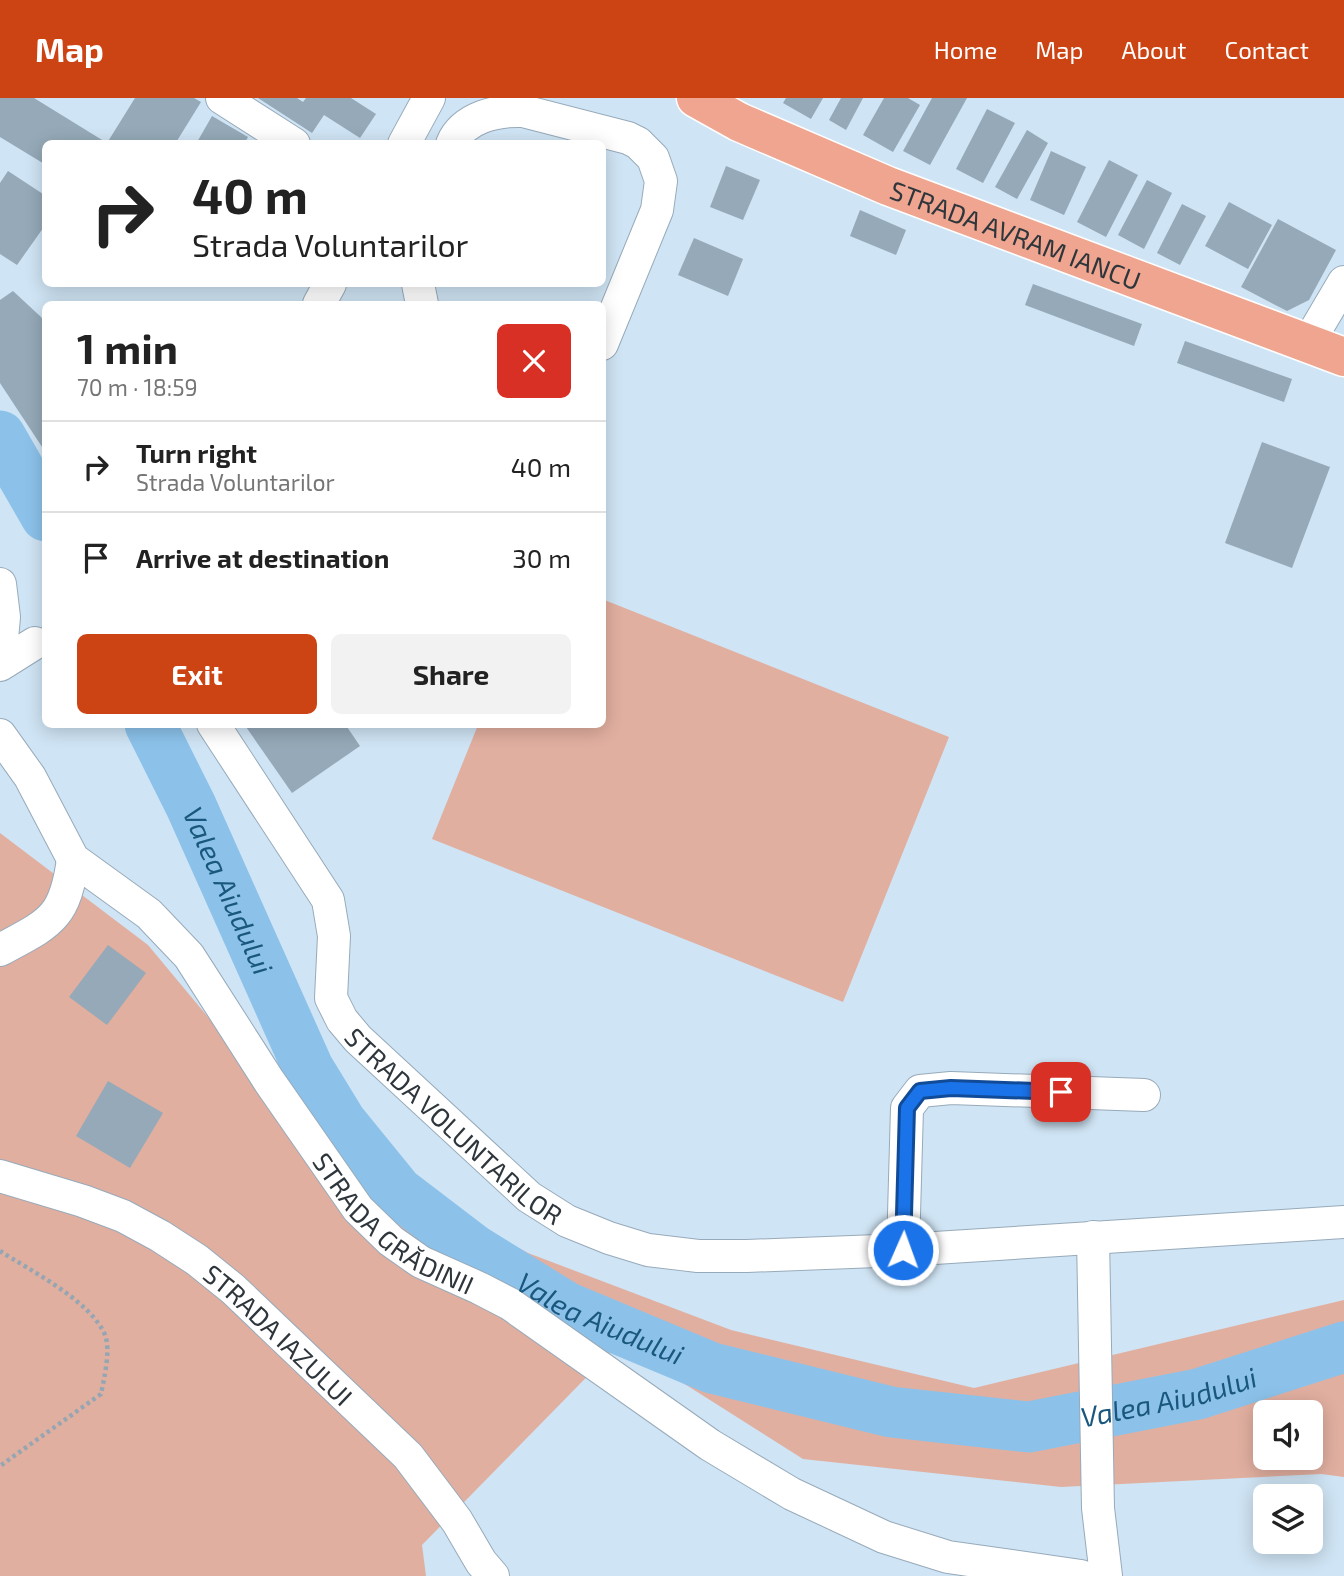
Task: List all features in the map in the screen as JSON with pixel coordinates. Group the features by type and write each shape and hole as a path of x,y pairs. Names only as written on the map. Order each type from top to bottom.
{"main road":[{"name":"STRADA AVRAM IANCU","path":"695,98 739,122 888,186 1344,357"}],"street":[{"path":"222,98 288,140"},
{"path":"406,140 429,98"},
{"path":"453,140 469,124 490,113 523,111 628,138 638,143 653,158 661,181 657,210 606,334"},
{"path":"1308,343 1344,282"},
{"path":"0,584 4,617 0,663"},
{"path":"0,663 35,643"},
{"name":"STRADA VOLUNTARILOR","path":"216,728 328,900 334,936 331,998 342,1020 367,1047 528,1196 567,1221 648,1250 698,1256 903,1250 1344,1222"},
{"path":"0,735 30,778 73,859 65,901 55,915 31,933 0,950"},
{"name":"STRADA GRĂDINII","path":"73,859 149,914 189,956 276,1092 358,1209 391,1241 421,1262 499,1297 710,1445 792,1494 884,1537 948,1557 1080,1576"},
{"path":"903,1250 907,1108 920,1091 951,1088 1144,1094"},
{"name":"STRADA IAZULUI","path":"0,1176 123,1216 197,1260 233,1289 408,1456 457,1521 481,1562 493,1576"},
{"path":"1093,1237 1098,1508 1106,1576"}],"path":[{"path":"0,1251 83,1305 106,1336 107,1366 101,1394 0,1466"}],"shaded area":[{"path":"606,601 949,737 843,1002 432,839 477,728 606,728"},
{"path":"0,833 148,945 302,1130 528,1253 731,1330 974,1388 1344,1300 1344,1477 1321,1474 1061,1487 803,1459 620,1343 422,1545 426,1576 0,1576"}],"building":[{"path":"0,98 34,98 102,140 42,140 42,163 0,137"},
{"path":"135,98 194,98 201,102 177,140 109,140"},
{"path":"258,98 297,98 303,102 306,98 351,98 376,114 360,138 324,115 312,133"},
{"path":"786,98 823,98 811,119 783,103"},
{"path":"841,98 863,98 846,130 829,120"},
{"path":"884,98 908,98 920,105 893,152 863,135"},
{"path":"932,98 967,98 930,165 903,151"},
{"path":"987,109 1015,123 983,183 956,169"},
{"path":"212,116 248,137 246,140 198,140"},
{"path":"1027,130 1048,143 1017,199 995,187"},
{"path":"1051,151 1086,167 1064,215 1030,200"},
{"path":"1109,160 1138,175 1106,237 1077,222"},
{"path":"726,166 760,180 743,220 710,207"},
{"path":"8,171 42,193 42,230 17,265 0,254 0,183"},
{"path":"1147,180 1172,193 1144,249 1118,235"},
{"path":"1229,202 1272,225 1248,269 1205,246"},
{"path":"1182,204 1206,216 1180,265 1157,253"},
{"path":"860,210 906,230 896,255 850,236"},
{"path":"1278,219 1336,250 1309,300 1287,311 1241,287"},
{"path":"694,238 743,259 728,296 678,275"},
{"path":"1033,284 1142,324 1134,346 1025,305"},
{"path":"13,291 42,319 42,447 0,383 0,300"},
{"path":"1185,341 1292,379 1284,402 1177,363"},
{"path":"1262,442 1330,467 1292,568 1225,543"},
{"path":"247,728 348,728 360,746 292,793"},
{"path":"108,945 146,973 107,1025 69,997"},
{"path":"108,1081 163,1113 130,1168 76,1136"}],"waterway":[{"name":"Valea Aiudului","path":"0,436 42,509"},
{"name":"Valea Aiudului","path":"152,728 191,806 308,1068 341,1122 398,1192 474,1250 566,1307 712,1368 891,1412 1029,1427 1198,1394 1344,1347"}],"route":[{"path":"903,1250 907,1108 920,1091 951,1088 1061,1092"}]}
